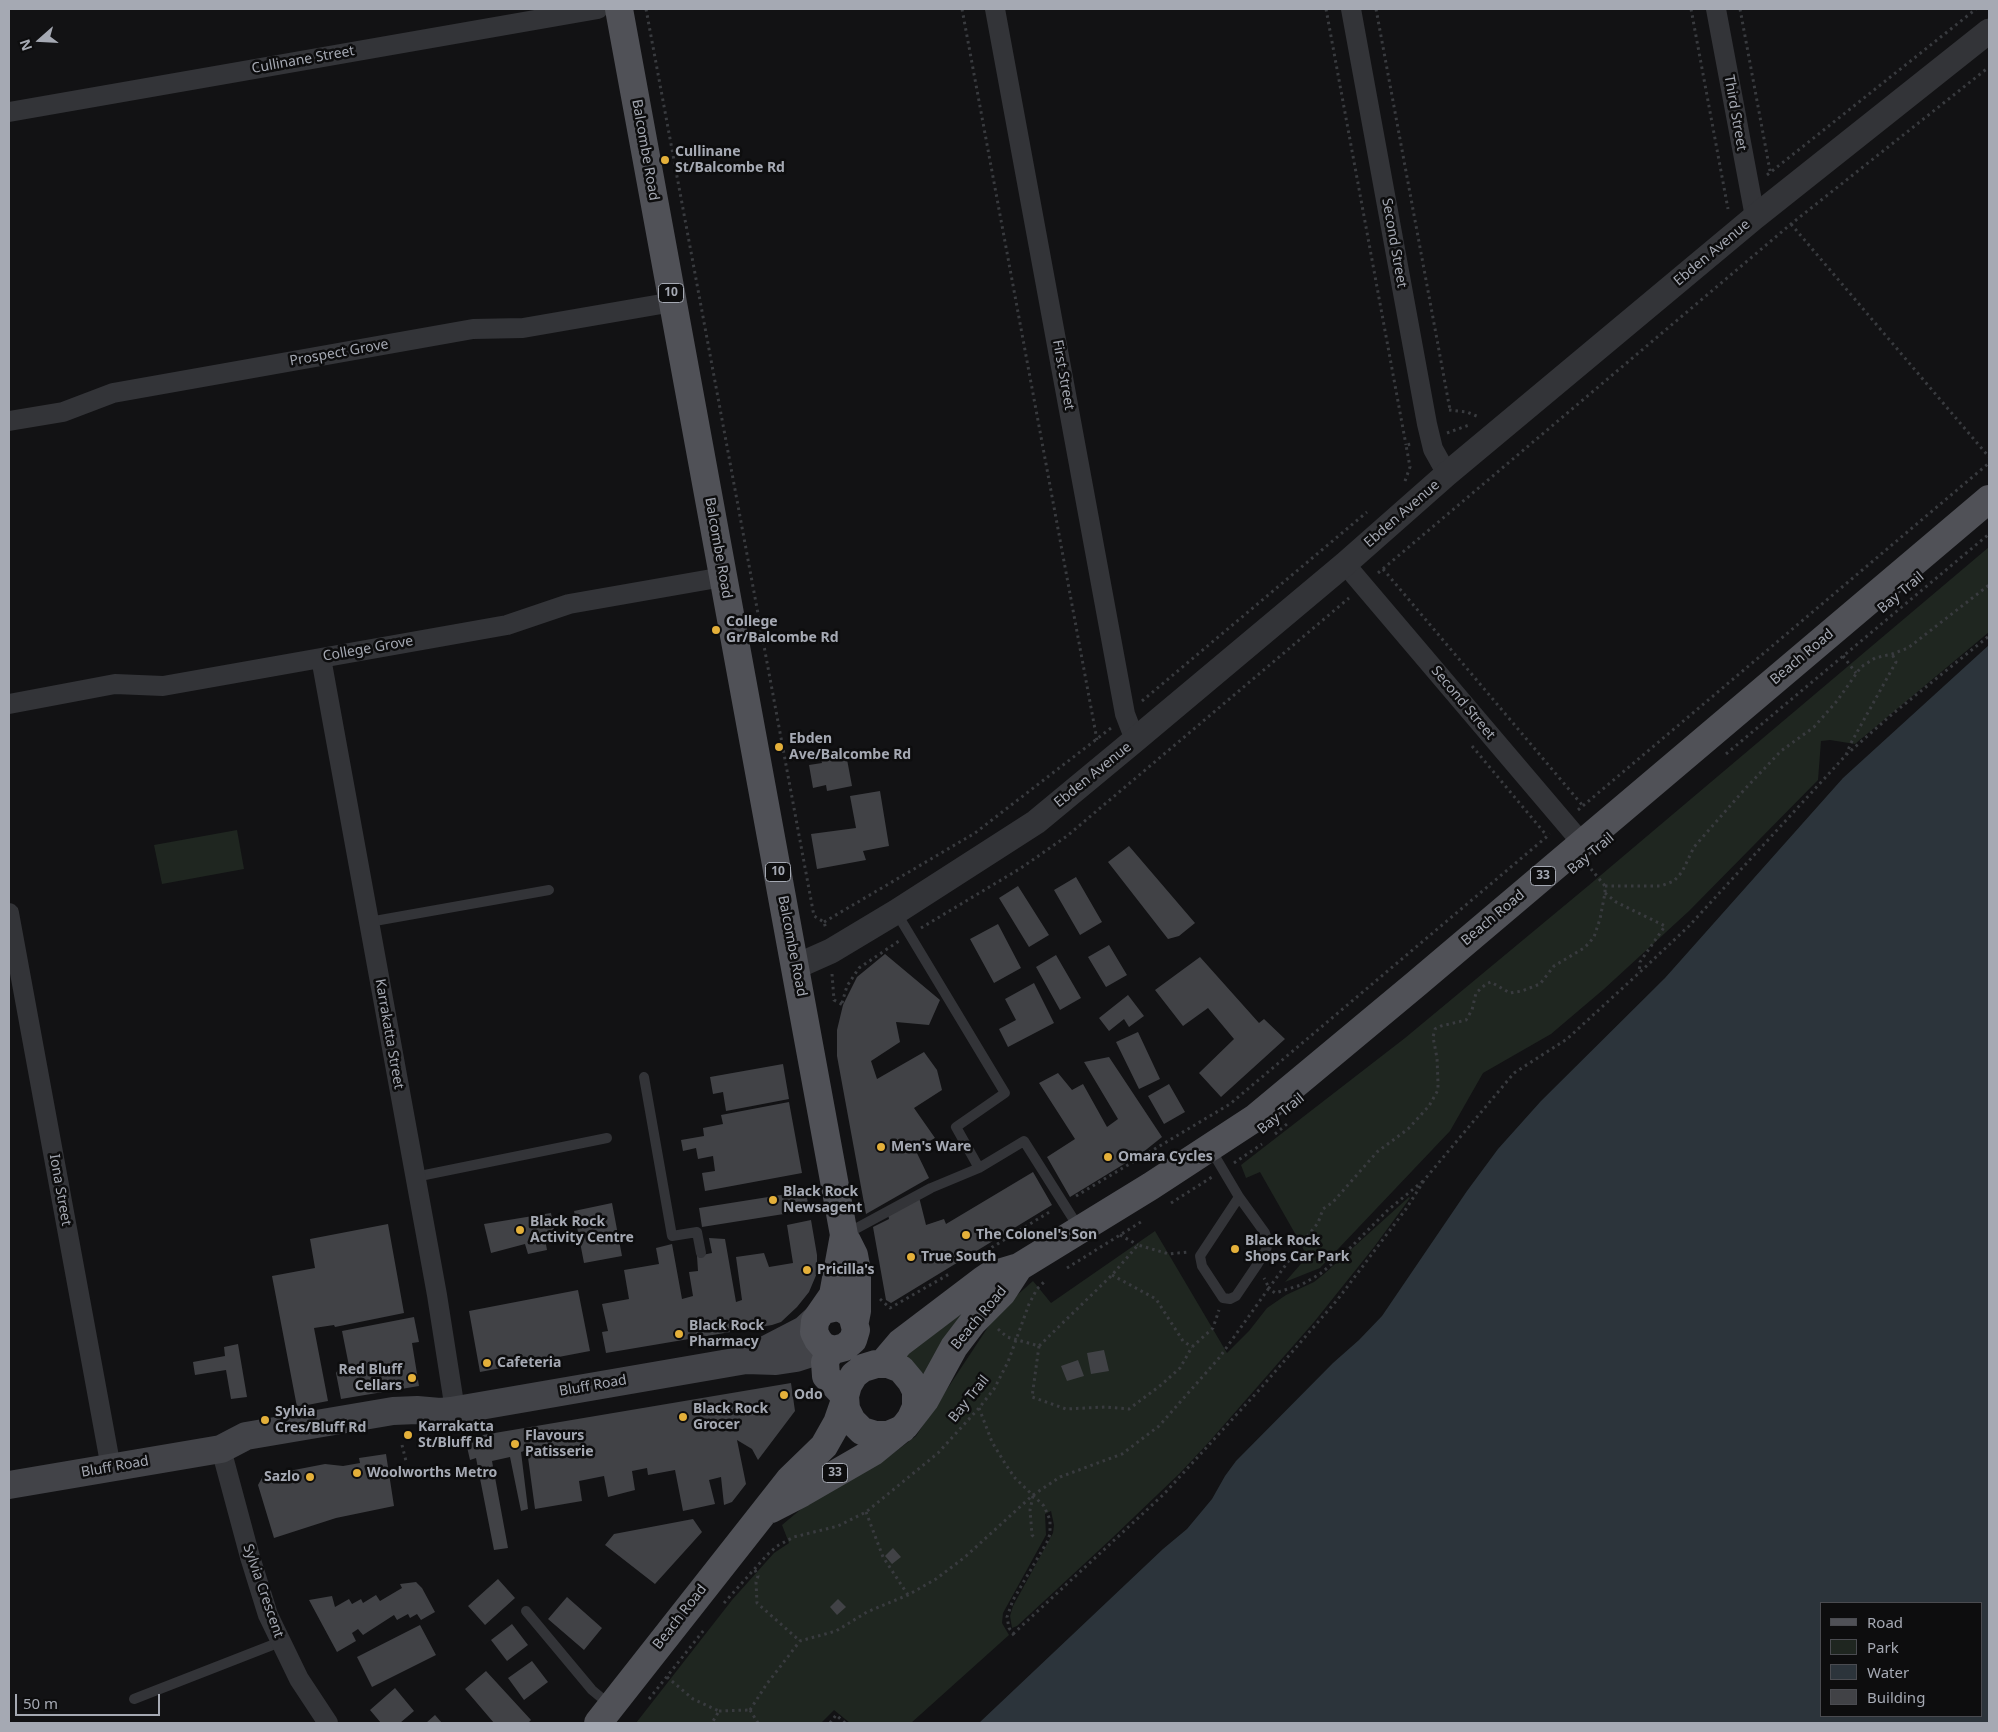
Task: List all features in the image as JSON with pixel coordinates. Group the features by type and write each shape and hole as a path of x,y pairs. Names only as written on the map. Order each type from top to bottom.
{"main road":[{"name":"Balcombe Road","path":"619,9 844,1235 856,1261 858,1304 855,1334 850,1343 842,1348 829,1349"},
{"name":"Beach Road","path":"605,1715 718,1568 790,1479 820,1451 837,1423 848,1385 858,1371 872,1364 882,1363 900,1343 982,1280 1019,1266 1079,1229 1217,1159 1278,1100 1989,499"},
{"name":"Balcombe Road","path":"820,1314 835,1289 844,1235"},
{"name":"Beach Road","path":"765,1512 873,1452 906,1425 925,1400 942,1366 954,1348 973,1322 1002,1293 1019,1266"},
{"path":"832,1307 842,1309 852,1316 855,1322 869,1328 878,1339 882,1349 882,1363 901,1370 908,1377 914,1386 916,1407 906,1425 885,1435 876,1435 862,1431 849,1418 845,1398 826,1376 825,1362 829,1349 820,1344 814,1328 820,1314 832,1307"},
{"name":"Bluff Road","path":"746,1360 810,1326 820,1314"},
{"name":"Bluff Road","path":"9,1485 221,1449 246,1436 393,1411 448,1411 746,1360 787,1360 829,1349"}],"street":[{"name":"Cullinane Street","path":"9,112 598,9"},
{"name":"First Street","path":"995,9 1126,714 1135,740"},
{"name":"Second Street","path":"1351,9 1429,431 1435,454 1447,474"},
{"name":"Third Street","path":"1716,9 1755,217"},
{"name":"Ebden Avenue","path":"795,967 831,951 896,912 1036,822 1345,564 1447,474 1755,217 1989,31"},
{"name":"Prospect Grove","path":"9,421 63,412 113,393 473,329 523,328 673,302"},
{"name":"Second Street","path":"1345,564 1582,843"},
{"name":"College Grove","path":"9,704 115,684 163,686 507,625 568,604 724,577"},
{"name":"Karrakatta Street","path":"321,658 415,1177 448,1411"},
{"name":"Iona Street","path":"9,913 111,1468"},
{"name":"Sylvia Crescent","path":"221,1449 258,1588 280,1642 299,1679 328,1723"}],"lane":[{"path":"369,922 550,890"},
{"path":"896,912 1005,1094 956,1127 979,1168"},
{"path":"644,1077 672,1236 697,1232 701,1253"},
{"path":"415,1177 607,1138"},
{"path":"844,1235 931,1188 979,1168 1024,1142 1062,1205 1079,1229"},
{"path":"1217,1159 1239,1197 1265,1233 1268,1242 1266,1250 1257,1265 1236,1296 1230,1299 1223,1298 1202,1266 1200,1256 1239,1197"},
{"path":"526,1611 592,1690 605,1715"},
{"path":"134,1699 280,1642"}],"path":[{"path":"646,9 814,916 824,922 831,951 834,1000 842,1004 847,986 860,968 909,935 1021,868 1068,836 1791,224 1989,67"},
{"path":"962,9 1097,740"},
{"path":"1326,9 1410,467 1406,480 1398,486"},
{"path":"1376,9 1450,410"},
{"path":"1691,9 1728,208"},
{"path":"1740,9 1770,171"},
{"path":"1721,215 1770,171 1976,9"},
{"path":"1791,224 1989,457"},
{"path":"1429,431 1440,414 1450,410 1466,412 1479,417"},
{"path":"1406,445 1429,431 1467,426 1484,413"},
{"path":"979,1256 1230,1104 1989,463"},
{"path":"824,922 975,832 1097,740 1369,511"},
{"name":"Bay Trail","path":"1721,759 1989,534"},
{"path":"1383,569 1583,806"},
{"path":"750,1710 766,1685 800,1641 836,1631 868,1612 908,1595 936,1580 965,1557 1033,1495 1060,1477 1122,1454 1159,1426 1218,1358 1318,1223 1323,1209 1333,1202 1377,1152 1408,1129 1429,1106 1438,1090 1437,1058 1433,1037 1436,1029 1466,1020 1474,1005 1476,993 1486,984 1491,982 1510,993 1522,992 1540,984 1554,966 1584,948 1594,937 1600,919 1605,886 1661,886 1674,880 1682,872 1694,847 1744,790 1781,751 1814,727 1837,701 1856,673 1875,658 1892,654 1912,645 1989,585"},
{"path":"980,1408 992,1442 1015,1478 1044,1506 1051,1526 1050,1534 1020,1585 1009,1610 1007,1623 1014,1635 1164,1494 1260,1389 1338,1299 1406,1209 1425,1180 1514,1073 1567,1039 1640,973 1689,926 1846,755 1890,716 1989,636"},
{"path":"1846,755 1896,662 1892,654"},
{"path":"1843,656 1856,673"},
{"name":"Bay Trail","path":"1583,875 1591,869 1605,886"},
{"path":"1605,893 1616,902 1665,926 1640,962 1640,973"},
{"name":"Bay Trail","path":"1168,1205 1217,1159 1290,1122"},
{"path":"1257,1265 1270,1288 1275,1292 1301,1285 1320,1274 1345,1253 1388,1210 1425,1180"},
{"path":"1061,1271 1152,1215"},
{"path":"1120,1235 1138,1244 1169,1254 1203,1251"},
{"path":"1138,1244 1112,1275 1039,1346 1032,1397 1066,1409 1105,1407 1129,1409 1180,1368 1192,1347 1213,1328 1223,1298"},
{"path":"880,1299 890,1308 954,1271 956,1276"},
{"path":"1112,1275 1156,1299 1183,1341 1192,1347"},
{"name":"Bay Trail","path":"722,1606 777,1546 794,1537 838,1526 866,1512 938,1453 980,1408 994,1389 1008,1362 1029,1304 1037,1289 1044,1281 1053,1276"},
{"path":"1016,1340 1039,1346"},
{"path":"402,1445 406,1461"},
{"path":"1033,1495 1030,1510 1032,1535 1036,1540"},
{"path":"866,1512 883,1557 908,1595"},
{"path":"755,1570 758,1576 756,1582 757,1603 800,1641"},
{"path":"644,1705 710,1622"},
{"path":"647,1660 693,1699 719,1711 750,1710"},
{"path":"750,1710 758,1723"},
{"path":"712,1723 719,1711"},
{"path":"830,1723 836,1715 845,1723"}],"green space":[{"path":"1989,547 1989,632 1855,744 1830,740 1821,741 1818,780 1689,911 1604,989 1551,1034 1483,1073 1450,1131 1320,1268 1285,1282 1307,1257 1260,1172 1246,1178 1241,1165 1405,1038"},
{"path":"237,830 244,869 162,884 154,845"},
{"path":"1409,1197 1374,1247 1314,1322 1209,1442 1180,1473 1110,1540 1017,1626 1012,1628 1010,1616 1013,1606 1053,1533 1054,1525 1051,1511 1045,1514 1046,1535 1003,1613 1002,1623 1009,1635 911,1723 850,1723 834,1710 821,1723 636,1723 732,1600 774,1553 789,1543 782,1525 813,1499 891,1455 916,1436 998,1312 1033,1281 1051,1303 1155,1231 1227,1353 1249,1331 1267,1308 1286,1295 1314,1282"},
{"path":"971,1307 921,1379 903,1354 925,1334"}],"water":[{"path":"1989,645 1989,1723 979,1723 1163,1549 1187,1529 1212,1499 1236,1461 1382,1316 1498,1149 1541,1101 1665,978 1843,778"}],"building":[{"path":"846,754 852,786 827,791 826,785 813,788 809,765 822,763 821,759"},
{"path":"880,791 889,846 863,851 866,860 817,869 811,834 856,828 850,796"},
{"path":"1129,846 1195,923 1179,936 1168,939 1108,862"},
{"path":"1076,877 1102,922 1080,935 1054,890"},
{"path":"1018,886 1049,935 1029,947 999,898"},
{"path":"998,924 1021,968 994,983 970,939"},
{"path":"1109,945 1127,975 1106,987 1088,957"},
{"path":"885,954 940,1000 929,1025 896,1022 900,1042 871,1061 877,1079 924,1052 937,1070 942,1090 914,1108 935,1138 915,1149 929,1178 866,1214 837,1056 837,1030 843,1005 857,977"},
{"path":"1056,955 1081,998 1060,1010 1036,967"},
{"path":"1200,957 1259,1023 1264,1019 1285,1039 1221,1097 1199,1073 1234,1039 1208,1008 1183,1026 1155,990"},
{"path":"1034,983 1054,1023 1008,1047 999,1029 1016,1020 1005,999"},
{"path":"1128,995 1144,1016 1129,1027 1124,1019 1109,1031 1099,1018"},
{"path":"1138,1032 1160,1079 1139,1089 1116,1042"},
{"path":"1109,1057 1162,1137 1142,1153 1070,1197 1047,1157 1075,1139 1039,1083 1058,1073 1072,1090 1083,1084 1107,1127 1118,1119 1084,1062"},
{"path":"783,1064 789,1099 726,1111 723,1092 713,1094 710,1077"},
{"path":"1169,1084 1185,1112 1164,1124 1148,1096"},
{"path":"789,1102 802,1173 705,1191 702,1173 715,1171 713,1156 698,1159 696,1148 683,1151 681,1140 704,1136 703,1128 723,1124 721,1115"},
{"path":"1033,1172 1052,1205 891,1303 886,1300 873,1227 889,1219 888,1214 919,1197 926,1225 944,1219 946,1224"},
{"path":"806,1191 809,1210 702,1227 699,1208"},
{"path":"612,1203 622,1256 584,1263 574,1211"},
{"name":"Black Rock Activity Centre","path":"551,1213 555,1236 545,1239 547,1250 528,1254 525,1244 491,1253 484,1224"},
{"path":"811,1220 817,1255 817,1273 809,1292 781,1322 606,1353 602,1332 608,1331 602,1304 629,1299 624,1270 659,1264 656,1248 672,1244 682,1299 693,1296 689,1272 698,1271 697,1256 712,1253 709,1238 725,1239 736,1302 742,1300 736,1257 764,1253 769,1267 793,1263 787,1225"},
{"path":"388,1224 404,1313 335,1327 334,1325 314,1328 328,1401 297,1407 272,1276 315,1268 310,1239"},
{"path":"578,1290 590,1351 480,1372 469,1311"},
{"path":"414,1317 419,1342 412,1343 419,1386 341,1399 336,1373 339,1368 349,1366 342,1331"},
{"path":"238,1344 247,1397 231,1399 226,1370 195,1375 193,1362 225,1356 224,1347"},
{"path":"1104,1350 1109,1371 1091,1374 1087,1353"},
{"path":"1078,1360 1084,1376 1067,1381 1061,1366"},
{"path":"791,1383 795,1411 758,1460 752,1449 737,1440 746,1484 732,1502 724,1505 721,1477 709,1480 715,1504 683,1511 675,1470 648,1475 647,1468 632,1471 635,1490 608,1497 604,1476 579,1481 582,1501 535,1509 527,1450 521,1452 528,1509 521,1511 510,1457 492,1461 508,1548 494,1550 476,1458 470,1460 465,1438"},
{"path":"386,1454 394,1506 336,1518 274,1538 258,1485 263,1476 325,1464 343,1466 360,1463 359,1458"},
{"path":"693,1519 702,1532 655,1584 605,1545 614,1534"},
{"path":"893,1548 901,1557 892,1564 885,1556"},
{"path":"498,1579 515,1598 485,1625 468,1606"},
{"path":"416,1582 422,1588 435,1612 421,1620 417,1614 410,1618 408,1614 397,1620 394,1615 363,1635 358,1629 352,1633 356,1641 337,1652 309,1600 332,1596 335,1607 349,1599 352,1604 361,1599 363,1603 376,1595 380,1601 402,1588 400,1584"},
{"path":"567,1597 602,1628 584,1650 548,1619"},
{"path":"838,1599 846,1607 837,1615 830,1607"},
{"path":"512,1624 528,1645 507,1661 491,1640"},
{"path":"420,1625 436,1655 372,1687 357,1657"},
{"path":"532,1661 548,1682 524,1700 508,1678"},
{"path":"486,1671 531,1720 528,1723 494,1723 465,1689"},
{"path":"395,1688 414,1711 400,1723 381,1723 370,1710"},
{"path":"435,1715 442,1723 426,1723"}],"place":[{"name":"Cullinane St/Balcombe Rd","path":"665,160"},
{"name":"College Gr/Balcombe Rd","path":"716,630"},
{"name":"Ebden Ave/Balcombe Rd","path":"779,747"},
{"name":"Men's Ware","path":"881,1147"},
{"name":"Omara Cycles","path":"1108,1157"},
{"name":"Black Rock Newsagent","path":"773,1200"},
{"name":"Black Rock Activity Centre","path":"520,1230"},
{"name":"The Colonel's Son","path":"966,1235"},
{"name":"Black Rock Shops Car Park","path":"1235,1249"},
{"name":"True South","path":"911,1257"},
{"name":"Pricilla's","path":"807,1270"},
{"name":"Black Rock Pharmacy","path":"679,1334"},
{"name":"Cafeteria","path":"487,1363"},
{"name":"Red Bluff Cellars","path":"412,1378"},
{"name":"Odo","path":"784,1395"},
{"name":"Black Rock Grocer","path":"683,1417"},
{"name":"Sylvia Cres/Bluff Rd","path":"265,1420"},
{"name":"Karrakatta St/Bluff Rd","path":"408,1435"},
{"name":"Flavours Patisserie","path":"515,1444"},
{"name":"Woolworths Metro","path":"357,1473"},
{"name":"Sazlo","path":"310,1477"}]}
